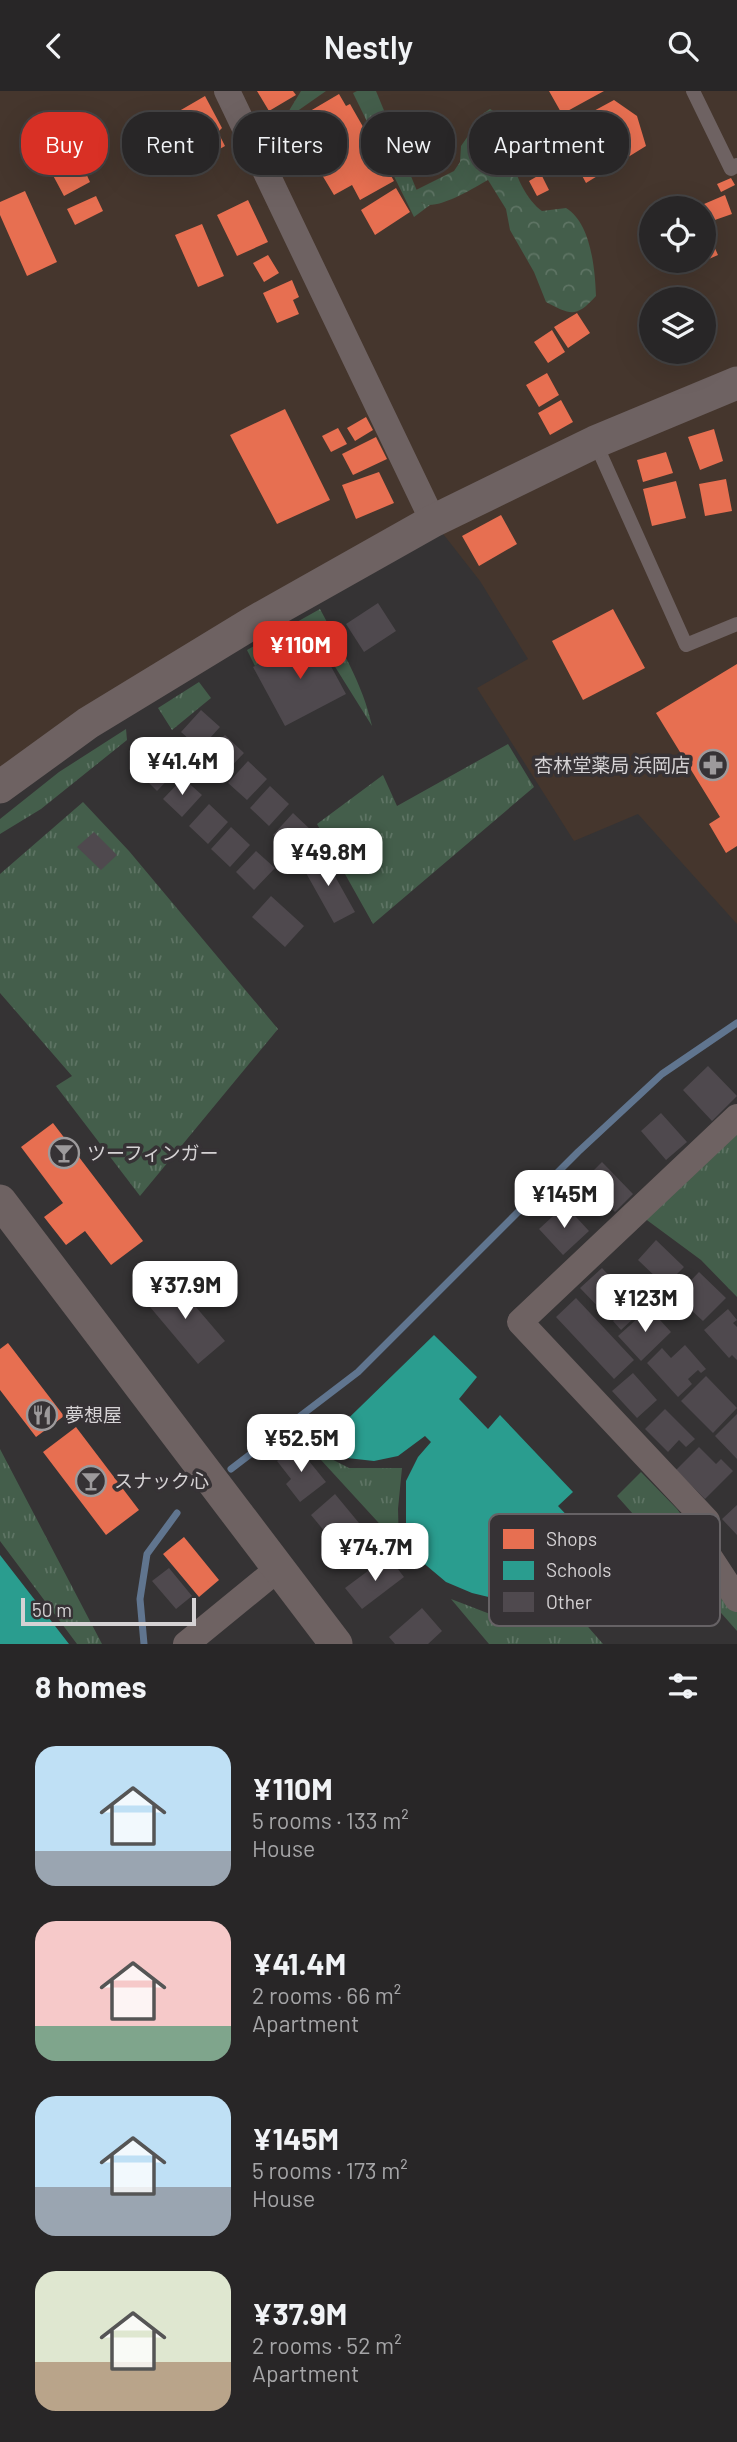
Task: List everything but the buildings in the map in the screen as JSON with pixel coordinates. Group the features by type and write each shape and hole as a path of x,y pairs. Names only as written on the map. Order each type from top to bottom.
{"street":[{"path":"227,91 433,521"},
{"path":"0,787 88,723 252,623 433,521 595,442 737,383"},
{"path":"700,1514 520,1322 737,1117"},
{"path":"0,1201 336,1644"},
{"path":"186,1644 279,1568"},
{"path":"720,1573 737,1599"}],"lane":[{"path":"693,91 731,169 737,165"},
{"path":"595,442 686,645 737,624"}],"shaded area":[{"path":"0,91 737,91 737,924 638,814 574,841 477,688 528,659 480,581 433,521 0,794"}],"green space":[{"path":"301,91 326,91 296,112 288,112"},
{"path":"376,91 385,112 362,112 353,93"},
{"path":"469,135 469,175 517,175 532,201 542,211 566,208 581,224 593,260 596,296 583,308 568,312 546,302 534,272 510,230 506,209 488,180 436,204 425,204 415,196 416,190 446,175 455,175 460,162 461,146"},
{"path":"393,175 410,175 422,203 430,205 414,217"},
{"path":"320,609 357,681 372,726 314,633 255,666 247,650"},
{"path":"199,682 211,698 172,730 158,708"},
{"path":"126,729 127,740 41,809 0,834 0,819 59,772"},
{"path":"508,744 534,787 373,924 317,824 383,775 397,806"},
{"path":"83,802 129,851 278,1029 140,1196 56,1086 72,1076 0,993 0,874"},
{"path":"737,1122 737,1297 701,1260 636,1212"},
{"path":"310,1448 349,1468 402,1468 398,1509 399,1545"},
{"path":"0,1449 102,1644 77,1644 0,1541"},
{"path":"641,1472 681,1514 633,1514 617,1496"},
{"path":"720,1592 737,1612 737,1631 720,1612"},
{"path":"451,1599 489,1614 489,1626 587,1626 603,1644 489,1644"}],"waterway":[{"path":"231,1469 358,1372 578,1152 662,1074 737,1023"},
{"path":"144,1644 140,1599 147,1554 177,1513"}],"place":[{"name":"杏林堂薬局 浜岡店","path":"713,765"},
{"name":"ツーフィンガー","path":"64,1153"},
{"name":"夢想屋","path":"42,1415"},
{"name":"スナック心","path":"91,1481"}]}
